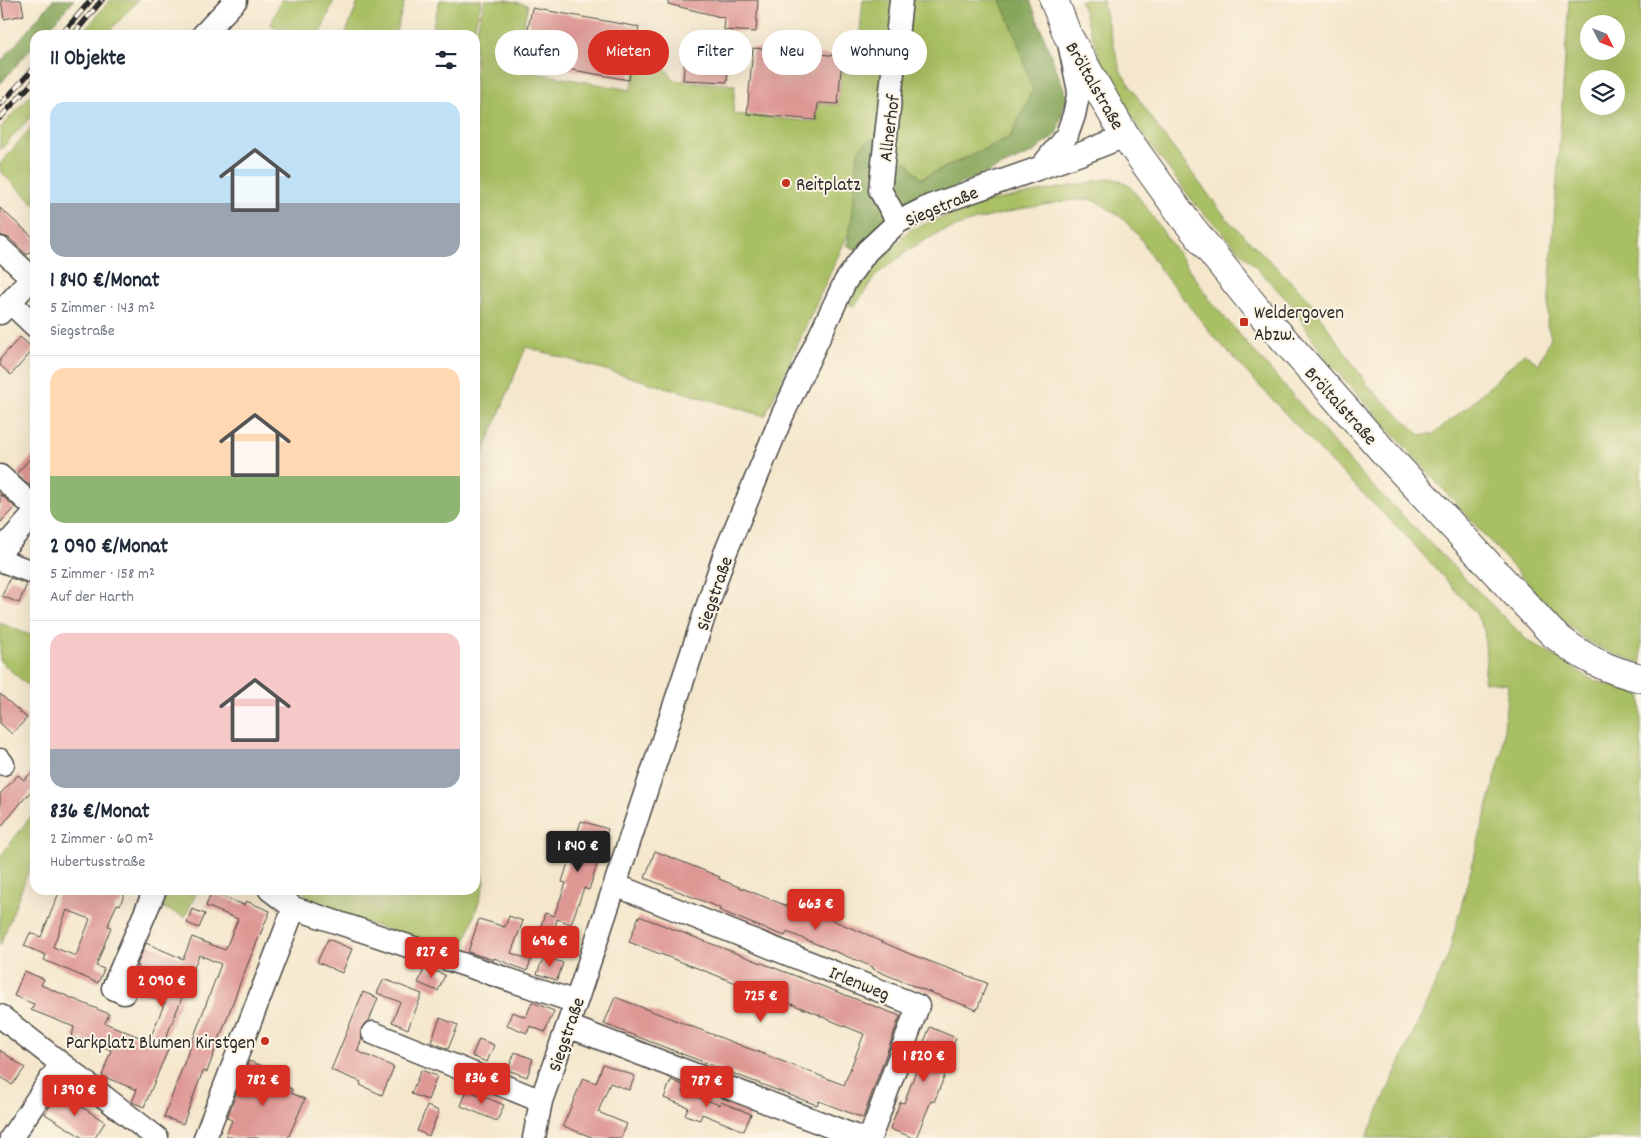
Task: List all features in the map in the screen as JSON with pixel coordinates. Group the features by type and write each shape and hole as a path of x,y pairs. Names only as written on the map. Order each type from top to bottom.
{"main road":[{"name":"Bröltalstraße","path":"1054,0 1067,34 1125,136 1184,218 1256,308 1383,451 1539,618 1566,644 1593,661 1628,675 1641,678"}],"street":[{"path":"208,30 236,0"},
{"path":"225,30 252,0"},
{"name":"Allnerhof","path":"898,222 880,190 902,0"},
{"path":"1042,166 1067,135 1079,91 1067,34"},
{"name":"Siegstraße","path":"534,1138 541,1101 568,1026 724,556 782,416 845,282 866,251 898,222 930,206 1125,136"},
{"path":"0,248 30,273"},
{"path":"30,280 5,307 30,323"},
{"path":"0,476 30,503"},
{"path":"0,552 30,519"},
{"path":"0,560 30,571"},
{"name":"Irlenweg","path":"615,885 918,1006 870,1138"},
{"path":"124,993 113,988 153,895"},
{"path":"277,895 294,908 576,1002"},
{"path":"205,1138 294,908"},
{"path":"0,1016 157,1138"},
{"path":"568,1026 860,1138"},
{"path":"373,1033 541,1101"},
{"path":"11,1138 61,1064"}],"green space":[{"path":"53,0 74,0 47,30 30,30 30,50 0,84 0,63"},
{"path":"110,0 138,0 111,30 85,30"},
{"path":"281,0 334,0 322,30 284,30 271,25"},
{"path":"359,0 405,0 396,30 347,30"},
{"path":"440,0 482,0 473,30 431,30"},
{"path":"485,0 506,0 528,5 522,30 495,30 495,75 547,75 631,90 634,75 669,75 669,73 674,80 735,85 733,114 816,122 818,104 838,105 842,75 927,75 927,30 860,30 863,0 1001,0 1015,34 1033,90 1010,137 853,210 850,230 765,416 526,347 480,462 480,30 476,30"},
{"path":"1001,0 1030,0 1067,97 1056,135 1032,153 903,209 857,250 847,245 853,210 856,161 859,149 867,141 874,139 893,164 907,161 921,179 1010,137 1033,90 1015,34"},
{"path":"1080,0 1104,0 1103,5 1121,72 1158,128 1227,219 1306,296 1369,387 1420,435 1433,434 1470,405 1524,353 1539,364 1551,337 1547,325 1569,0 1641,0 1641,663 1609,652 1584,639 1550,608 1326,359 1289,302 1195,204 1143,135 1107,78"},
{"path":"30,95 30,117 0,150 0,128"},
{"path":"30,129 30,200 0,171 0,164"},
{"path":"1112,178 1128,184 1213,304 1361,474 1527,640 1593,680 1641,695 1641,1138 1366,1138 1448,956 1502,752 1508,684 1484,682 1486,658 1484,630 1475,612 1404,534 1324,455 1215,338 1161,271 1139,236 1122,218 1098,202 1089,199 1026,208 973,221 938,233 913,247 876,275 855,306 849,304 863,280 909,230 985,202"},
{"path":"0,623 30,635 30,688 0,661"},
{"path":"30,818 30,867 0,946 0,857"},
{"path":"480,862 485,883 467,937 458,948 450,950 319,907 306,895 480,895"},
{"path":"162,895 196,895 185,917 157,905"}],"building":[{"path":"1,0 21,0 24,15 4,19"},
{"path":"669,0 758,0 756,32 752,32 752,30 724,30 725,18 668,4"},
{"path":"532,8 639,27 638,30 588,30 588,73 578,71 578,30 528,30"},
{"path":"753,48 762,49 762,75 822,75 822,54 832,55 832,75 840,75 838,104 818,103 816,120 747,114"},
{"path":"601,75 630,75 629,80"},
{"path":"683,75 727,75 727,82 683,80"},
{"path":"0,208 30,235 30,252 27,255 9,238 0,235"},
{"path":"20,337 30,346 30,354 11,375 0,365 0,359"},
{"path":"30,459 30,485 17,473"},
{"path":"0,494 15,507 0,523"},
{"path":"10,578 27,584 19,603 2,596"},
{"path":"0,694 27,718 12,734 0,723"},
{"path":"30,774 30,792 0,828 0,794 18,775 24,780"},
{"path":"581,821 608,829 589,890 584,888 571,924 557,919 554,932 540,928 545,913 554,916 566,883 562,882"},
{"path":"655,851 807,914 808,910 910,954 987,983 977,1010 911,985 873,969 873,967 787,932 785,936 758,926 719,910 720,908 645,878"},
{"path":"58,895 124,895 120,905 117,904 112,915 108,926 111,927 96,966 104,969 98,983 44,960 46,955 24,946 30,933 41,937","holes":["67,910 90,919 76,956 53,947"]},
{"path":"210,895 219,895 244,905 246,901 270,911 242,978 207,1072 203,1071 183,1124 164,1117 221,964 199,955 165,1040 171,1042 144,1107 132,1102 137,1090 102,1076 111,1050 80,1038 78,1040 72,1037 74,1027 31,1010 34,1004 14,996 24,971 44,979 41,985 109,1014 105,1023 149,1041 165,1002 137,991 132,983 146,943 183,959 192,937 225,950 238,919 206,906"},
{"path":"192,909 205,914 199,928 187,923"},
{"path":"509,916 523,921 511,953 531,960 527,971 494,958 494,960 468,952 479,919 505,927"},
{"path":"639,916 900,1016 863,1118 819,1101 817,1105 604,1024 615,997 844,1085 864,1034 820,1015 629,942"},
{"path":"328,939 352,949 342,973 317,962"},
{"path":"544,956 563,963 557,980 537,974"},
{"path":"425,967 445,975 438,991 418,983"},
{"path":"384,979 422,994 408,1029 392,1022 400,1002 377,993"},
{"path":"363,992 378,998 369,1021 361,1029 362,1039 357,1051 394,1067 382,1095 360,1085 361,1082 331,1070"},
{"path":"532,1002 554,1011 545,1032 530,1026 527,1033 507,1025 512,1012 526,1017"},
{"path":"440,1018 458,1025 448,1049 431,1042"},
{"path":"930,1027 956,1038 942,1074 945,1075 934,1102 931,1101 916,1138 914,1138 890,1129 900,1102 904,1103 922,1055 919,1054"},
{"path":"479,1039 494,1045 487,1062 472,1056"},
{"path":"0,1050 25,1068 12,1085 0,1076"},
{"path":"515,1052 533,1059 527,1077 508,1070"},
{"path":"249,1061 267,1068 263,1078 292,1089 291,1093 305,1099 288,1138 234,1138 226,1135 232,1120 227,1118"},
{"path":"603,1064 635,1076 629,1090 610,1083 598,1112 627,1124 621,1138 594,1138 563,1126 583,1078 596,1083"},
{"path":"421,1070 437,1076 428,1100 411,1094"},
{"path":"671,1080 685,1086 683,1092 720,1105 721,1102 751,1114 744,1131 702,1114 700,1120 685,1115 688,1107 664,1098"},
{"path":"467,1090 504,1105 497,1121 461,1106"},
{"path":"59,1092 105,1122 95,1138 83,1138 45,1114"},
{"path":"427,1106 439,1111 429,1136 417,1131"}],"railway":[{"path":"65,30 91,0"},
{"path":"77,30 102,0"},
{"path":"0,105 30,72"},
{"path":"0,118 30,85"}],"place":[{"name":"Reitplatz","path":"786,183"},
{"name":"Weldergoven Abzw.","path":"1244,322"},
{"name":"Parkplatz Blumen Kirstgen","path":"265,1041"}]}
